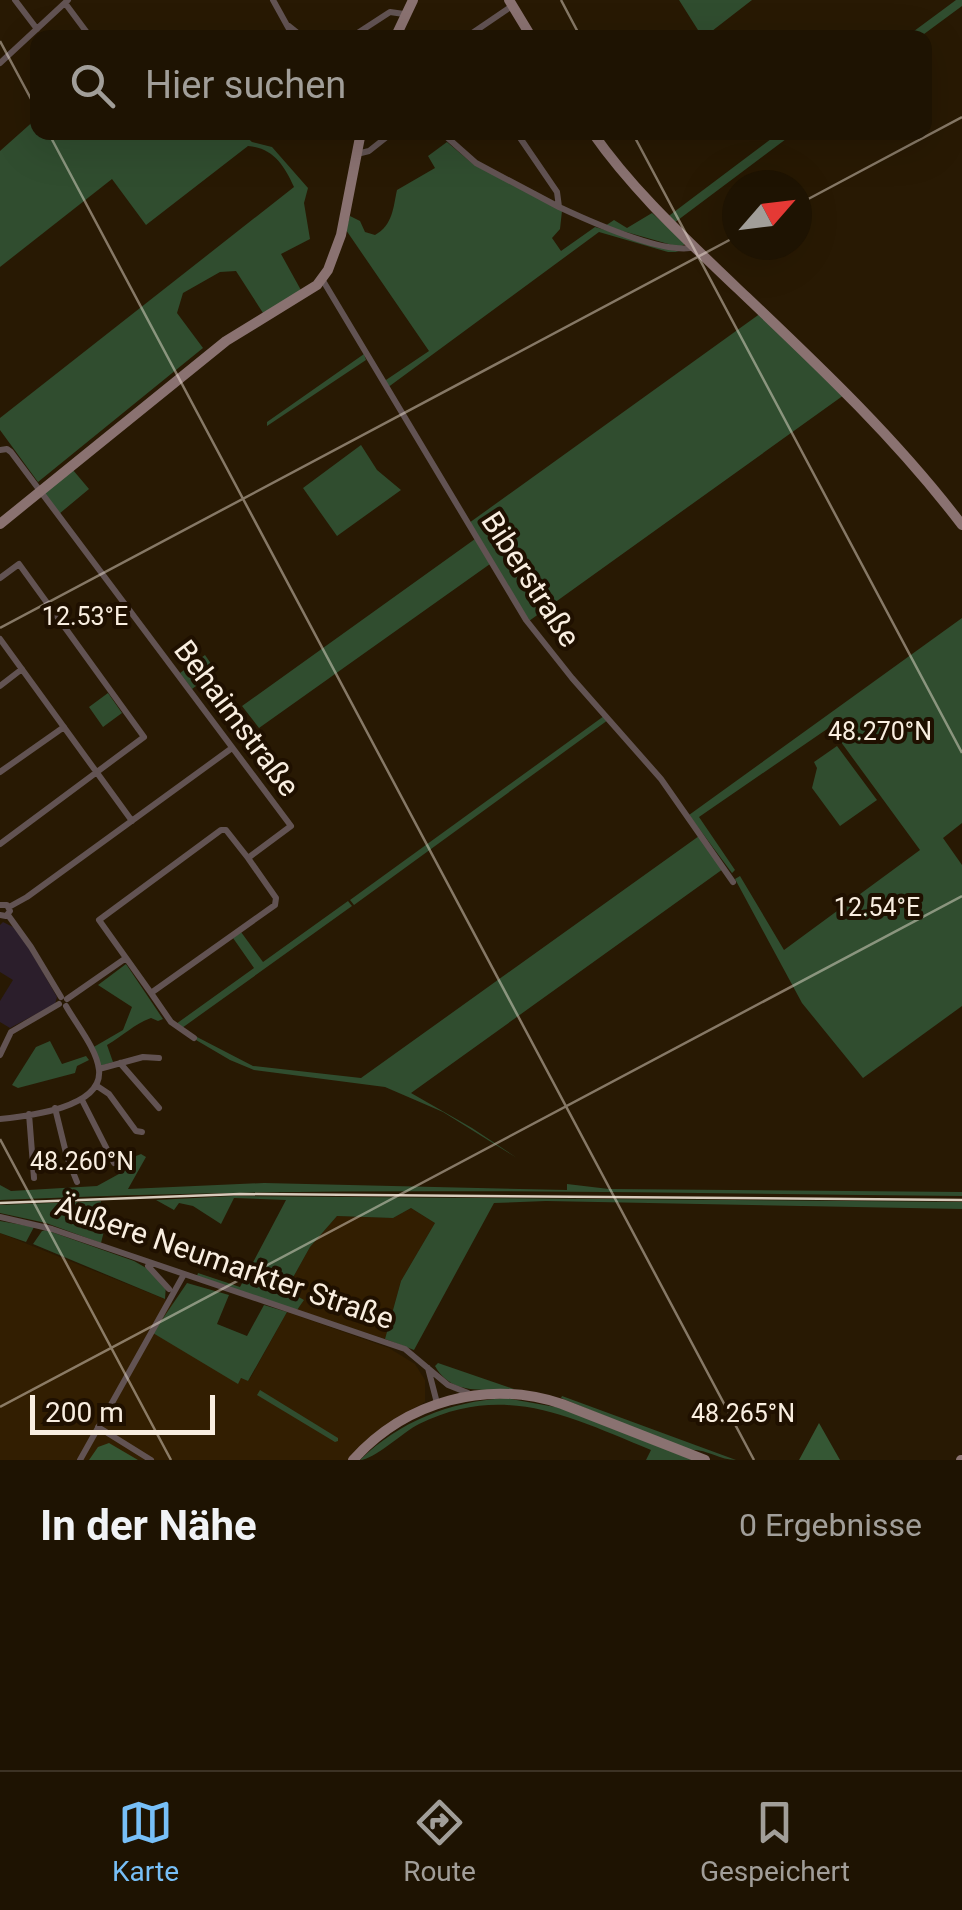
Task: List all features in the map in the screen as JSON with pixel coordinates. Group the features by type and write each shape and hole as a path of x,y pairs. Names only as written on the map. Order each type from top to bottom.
{"street":[{"path":"15,0 37,29 66,2 85,30"},
{"path":"273,0 290,30"},
{"path":"397,30 414,0"},
{"path":"476,30 511,3 527,30"},
{"path":"364,30 390,12 404,14"},
{"path":"286,23 294,30"},
{"path":"0,63 30,35"},
{"path":"0,524 226,341 306,294 322,279 341,235 358,140"},
{"path":"356,155 369,152 383,140"},
{"path":"449,140 476,163 559,207 629,236 680,249 695,247"},
{"path":"521,140 557,192 559,207"},
{"path":"598,140 632,186 887,433 962,525"},
{"name":"Biberstraße","path":"322,279 526,620 661,780 734,882"},
{"name":"Behaimstraße","path":"0,450 10,452 291,826 248,858"},
{"path":"0,578 20,564 144,738 0,844"},
{"path":"0,639 132,822"},
{"path":"0,686 22,670"},
{"path":"0,772 64,727"},
{"path":"0,1119 82,1100 98,1086 99,1068 63,1001 2,911 28,897 232,748"},
{"path":"151,993 275,905 276,898 226,830 98,920 171,1022 194,1038"},
{"path":"0,1054 11,1032 126,958"},
{"path":"99,1068 149,1056 159,1058"},
{"path":"120,1063 159,1108"},
{"path":"98,1086 142,1132"},
{"path":"82,1100 114,1164"},
{"path":"55,1108 78,1182"},
{"path":"29,1114 34,1178"},
{"name":"Äußere Neumarkter Straße","path":"0,1217 52,1229 405,1349 456,1390 552,1400 705,1460"},
{"path":"143,1262 162,1278 169,1290"},
{"path":"166,1304 179,1274"},
{"path":"80,1460 179,1274"},
{"path":"428,1367 441,1402"},
{"path":"440,1378 441,1402"},
{"name":"Äußere Neumarkter Straße","path":"353,1460 389,1428 441,1402 474,1394"},
{"path":"98,1427 152,1460"}],"shaded area":[{"path":"3,922 13,927 26,943 57,997 55,1004 10,1028 0,1022 0,1001 13,980 0,972"},
{"path":"411,1208 435,1223 401,1281 385,1339 297,1310 286,1290 310,1247 337,1216 393,1218"},
{"path":"0,1233 172,1302 238,1383 241,1378 248,1381 251,1377 287,1312 389,1348 415,1364 425,1380 425,1402 382,1427 349,1460 0,1460"}],"green space":[{"path":"679,0 752,0 713,30 698,30"},
{"path":"956,0 962,0 962,6 929,30 915,30"},
{"path":"30,124 30,140 250,140 272,147 308,188 304,203 310,239 281,254 302,292 263,313 236,271 220,272 183,293 177,313 203,348 38,482 0,430 0,418 294,187 277,159 248,146 146,225 112,179 0,267 0,151"},
{"path":"770,140 785,140 745,170 730,170"},
{"path":"447,142 473,164 562,211 560,229 552,238 561,251 595,227 679,252 599,232 387,388 383,382 429,351 346,230 350,216 360,221 365,232 375,235 381,231 391,216 397,190 435,168 428,156"},
{"path":"722,176 722,187 674,223 666,218"},
{"path":"652,213 684,245 679,247 605,226 614,220 627,228"},
{"path":"761,313 844,395 529,621 469,523"},
{"path":"364,354 366,360 267,426 267,422"},
{"path":"361,445 377,470 401,490 337,536 303,488"},
{"path":"73,470 89,489 59,514 44,493"},
{"path":"475,539 490,564 259,728 242,706"},
{"path":"962,618 962,823 943,838 962,865 962,1006 863,1078 802,1003 735,879 740,876 784,950 920,850 830,727 699,817 735,870 732,873 689,815"},
{"path":"205,655 216,671 192,689 180,673"},
{"path":"108,693 122,713 103,727 89,707"},
{"path":"604,716 608,720 354,905 350,900"},
{"path":"837,746 877,800 840,826 812,788 817,768 814,762"},
{"path":"699,836 723,869 411,1093 472,1128 517,1158 443,1112 385,1087 254,1070 196,1040 197,1037 253,1066 361,1078"},
{"path":"348,901 352,906 182,1028 176,1024 254,968 233,938 241,932 263,962"},
{"path":"126,964 163,1019 151,1018 107,1045 113,1062 100,1066 92,1048 123,1030 132,1007 98,985"},
{"path":"50,1041 62,1064 86,1056 89,1060 77,1066 75,1073 18,1088 12,1085 36,1047"},
{"path":"141,1154 146,1157 128,1189 264,1183 567,1190 567,1184 609,1189 962,1192 962,1196 360,1191 0,1200 0,1185 11,1191 97,1186 128,1169"},
{"path":"234,1196 962,1202 962,1209 494,1203 414,1350 385,1339 401,1281 435,1223 411,1208 393,1218 337,1216 310,1247 286,1290 304,1300 297,1310 197,1276 198,1273 240,1287 286,1200 234,1198 221,1224 193,1206 179,1203 174,1210 156,1200"},
{"path":"101,1201 99,1215 107,1219 101,1243 46,1223 0,1213 0,1205"},
{"path":"0,1221 34,1227 26,1242 0,1233"},
{"path":"46,1230 134,1261 155,1273 166,1285 165,1299 33,1244"},
{"path":"187,1283 229,1295 217,1324 247,1336 264,1305 287,1312 248,1381 241,1378 238,1384 153,1333"},
{"path":"438,1363 514,1389 459,1386 442,1376 435,1366"},
{"path":"260,1390 338,1438 338,1441 257,1395"},
{"path":"562,1396 736,1460 688,1450"},
{"path":"505,1398 561,1408 693,1460 646,1460 651,1450 593,1426 509,1405 450,1412 419,1424 373,1456 360,1460 392,1434 426,1416 464,1404"},
{"path":"819,1423 840,1460 799,1460"},
{"path":"109,1443 138,1460 89,1460 98,1447"}],"railway":[{"path":"0,1203 240,1194 962,1200"}]}
